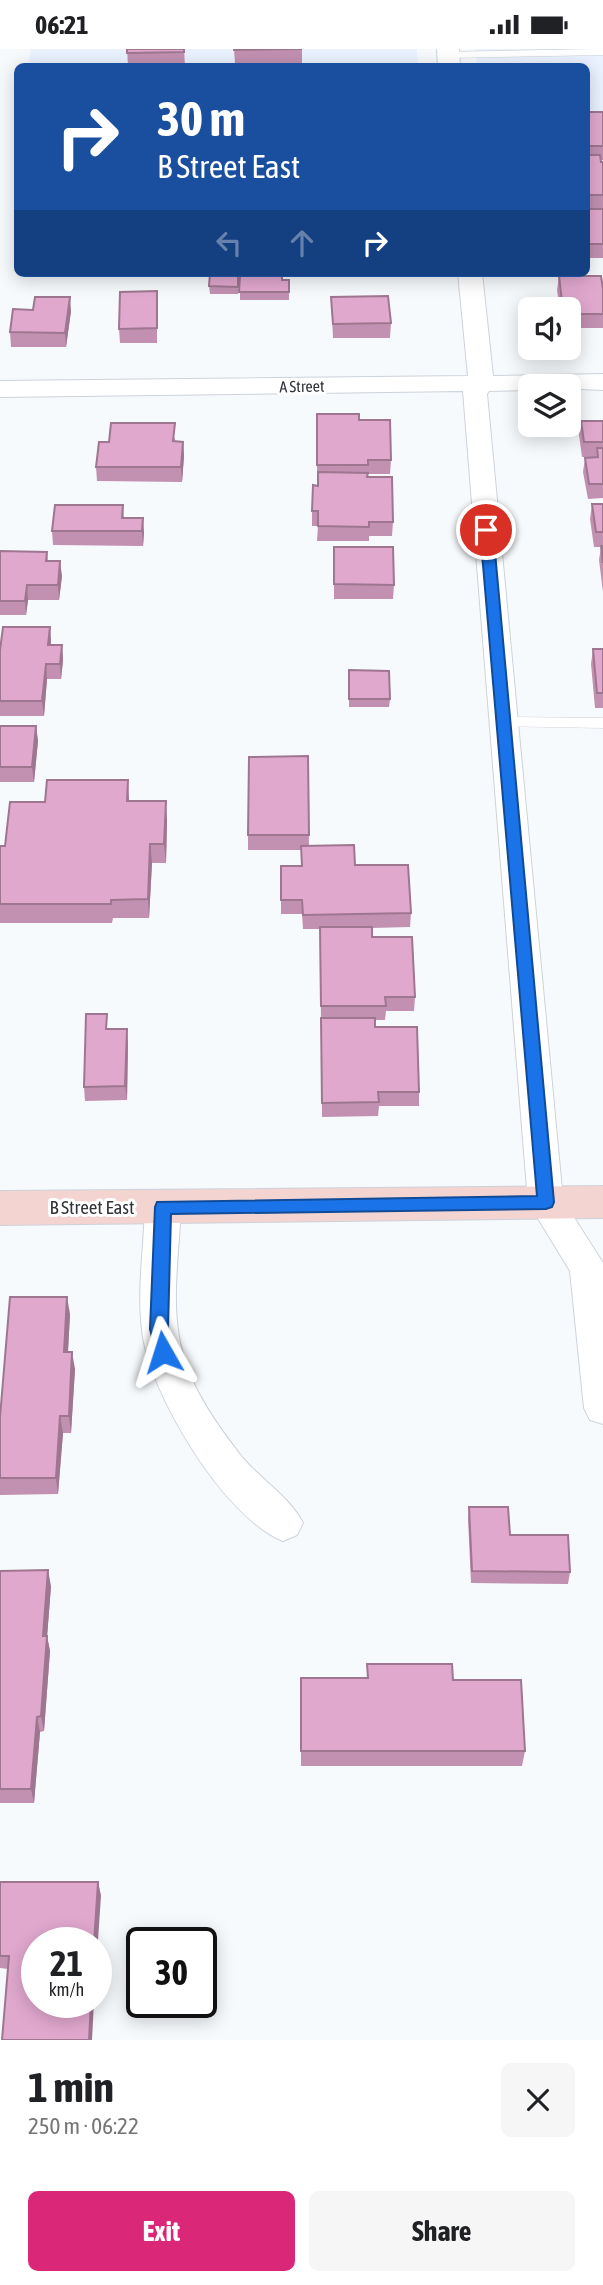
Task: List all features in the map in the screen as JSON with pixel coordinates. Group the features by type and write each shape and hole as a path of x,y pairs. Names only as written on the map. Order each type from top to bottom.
{"street":[{"path":"470,277 481,384 474,393 546,1202 588,1269 603,1408"},
{"name":"A Street","path":"0,389 603,382"},
{"name":"B Street East","path":"0,1208 603,1202"},
{"path":"163,1207 159,1329 163,1352 185,1401 217,1452 244,1487 283,1523"}],"lane":[{"path":"448,57 603,52"},
{"path":"503,722 603,723"}],"shaded area":[{"path":"31,49 417,49 418,63 29,63"},
{"path":"475,49 603,49 603,123 590,123 590,63 477,63"}],"building":[{"path":"127,49 184,49 184,52 127,53"},
{"path":"234,49 302,49 234,50"},
{"path":"590,112 603,112 603,146 590,146"},
{"path":"590,155 600,155 603,162 603,195 590,195"},
{"path":"590,209 603,209 603,244 590,244"},
{"path":"601,276 603,314 581,314 581,297 561,297 559,277"},
{"path":"210,277 238,277 238,287 209,286"},
{"path":"240,277 282,277 282,280 289,280 289,292 239,292"},
{"path":"157,291 157,328 119,329 120,292"},
{"path":"388,296 391,323 333,324 331,297"},
{"path":"35,297 70,297 65,333 10,332 13,309 33,310"},
{"path":"317,414 359,414 359,420 390,420 391,460 368,460 368,465 317,465"},
{"path":"581,421 603,421 603,442 584,442"},
{"path":"111,423 175,423 173,441 183,442 181,467 96,467 99,442 109,442"},
{"path":"597,448 603,448 603,484 589,484 585,458 598,457"},
{"path":"318,472 368,473 367,477 392,477 393,522 369,522 369,527 318,526 318,511 312,511 313,485 318,486"},
{"path":"592,504 603,504 603,532 596,532"},
{"path":"55,505 123,505 122,518 143,518 142,531 52,531"},
{"path":"334,547 393,547 394,585 334,584"},
{"path":"0,551 47,552 46,561 60,561 58,585 27,585 25,601 0,601"},
{"path":"3,627 50,627 48,645 62,645 60,664 46,664 42,701 0,701"},
{"path":"593,649 603,649 603,693 597,693"},
{"path":"349,670 389,671 390,699 349,699"},
{"path":"0,726 36,726 32,767 0,767"},
{"path":"308,756 309,835 248,835 249,757"},
{"path":"47,780 128,780 127,801 166,801 164,844 150,844 148,899 111,900 111,904 0,904 0,846 5,846 10,802 45,802"},
{"path":"354,845 355,865 408,865 411,913 303,915 302,900 281,900 281,866 302,866 301,846"},
{"path":"320,927 372,927 372,937 412,937 415,997 385,997 386,1006 321,1006"},
{"path":"86,1014 107,1014 106,1029 127,1029 125,1086 84,1087"},
{"path":"321,1018 375,1018 375,1027 417,1027 419,1092 378,1092 379,1102 322,1103"},
{"path":"10,1297 67,1297 64,1352 72,1352 69,1416 60,1416 56,1478 0,1478 0,1417"},
{"path":"469,1507 508,1507 510,1535 568,1535 570,1572 472,1571"},
{"path":"48,1570 43,1636 47,1636 41,1716 37,1717 31,1789 0,1789 0,1571"},
{"path":"367,1664 452,1664 453,1680 521,1680 525,1751 301,1751 301,1678 368,1678"},
{"path":"0,1882 98,1882 95,1927 21,1927 21,2018 90,2018 89,2040 2,2040 9,1956 0,1956"}],"route":[{"path":"163,1352 159,1329 163,1207 546,1202 486,530"}]}
